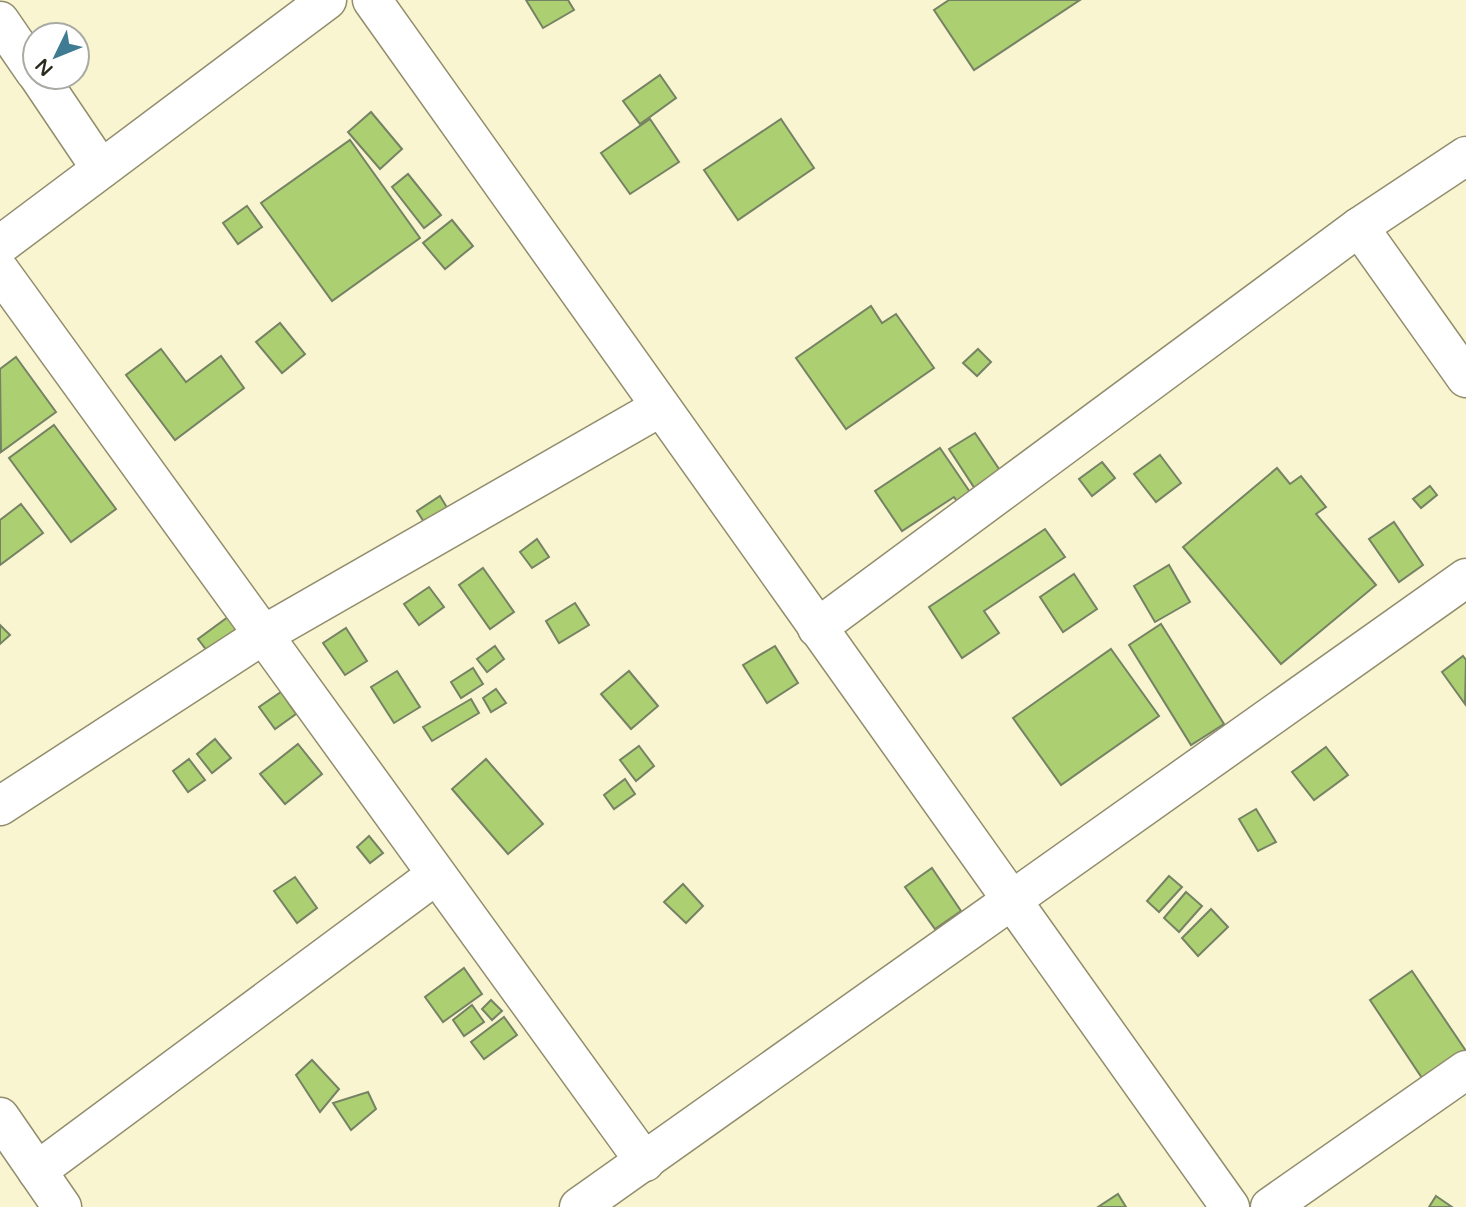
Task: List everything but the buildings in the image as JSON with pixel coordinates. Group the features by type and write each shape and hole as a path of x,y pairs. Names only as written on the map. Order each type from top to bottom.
{"street":[{"path":"0,245 327,0"},
{"path":"372,0 659,408 1013,899 1230,1207"},
{"path":"0,21 21,52"},
{"path":"48,91 101,169"},
{"path":"817,628 1359,227 1466,156"},
{"path":"1359,227 1466,378"},
{"path":"0,271 645,1162"},
{"path":"0,806 264,635 659,408"},
{"path":"579,1207 1466,578"},
{"path":"37,1171 436,875"},
{"path":"1269,1207 1466,1070"},
{"path":"0,1117 62,1207"}]}
